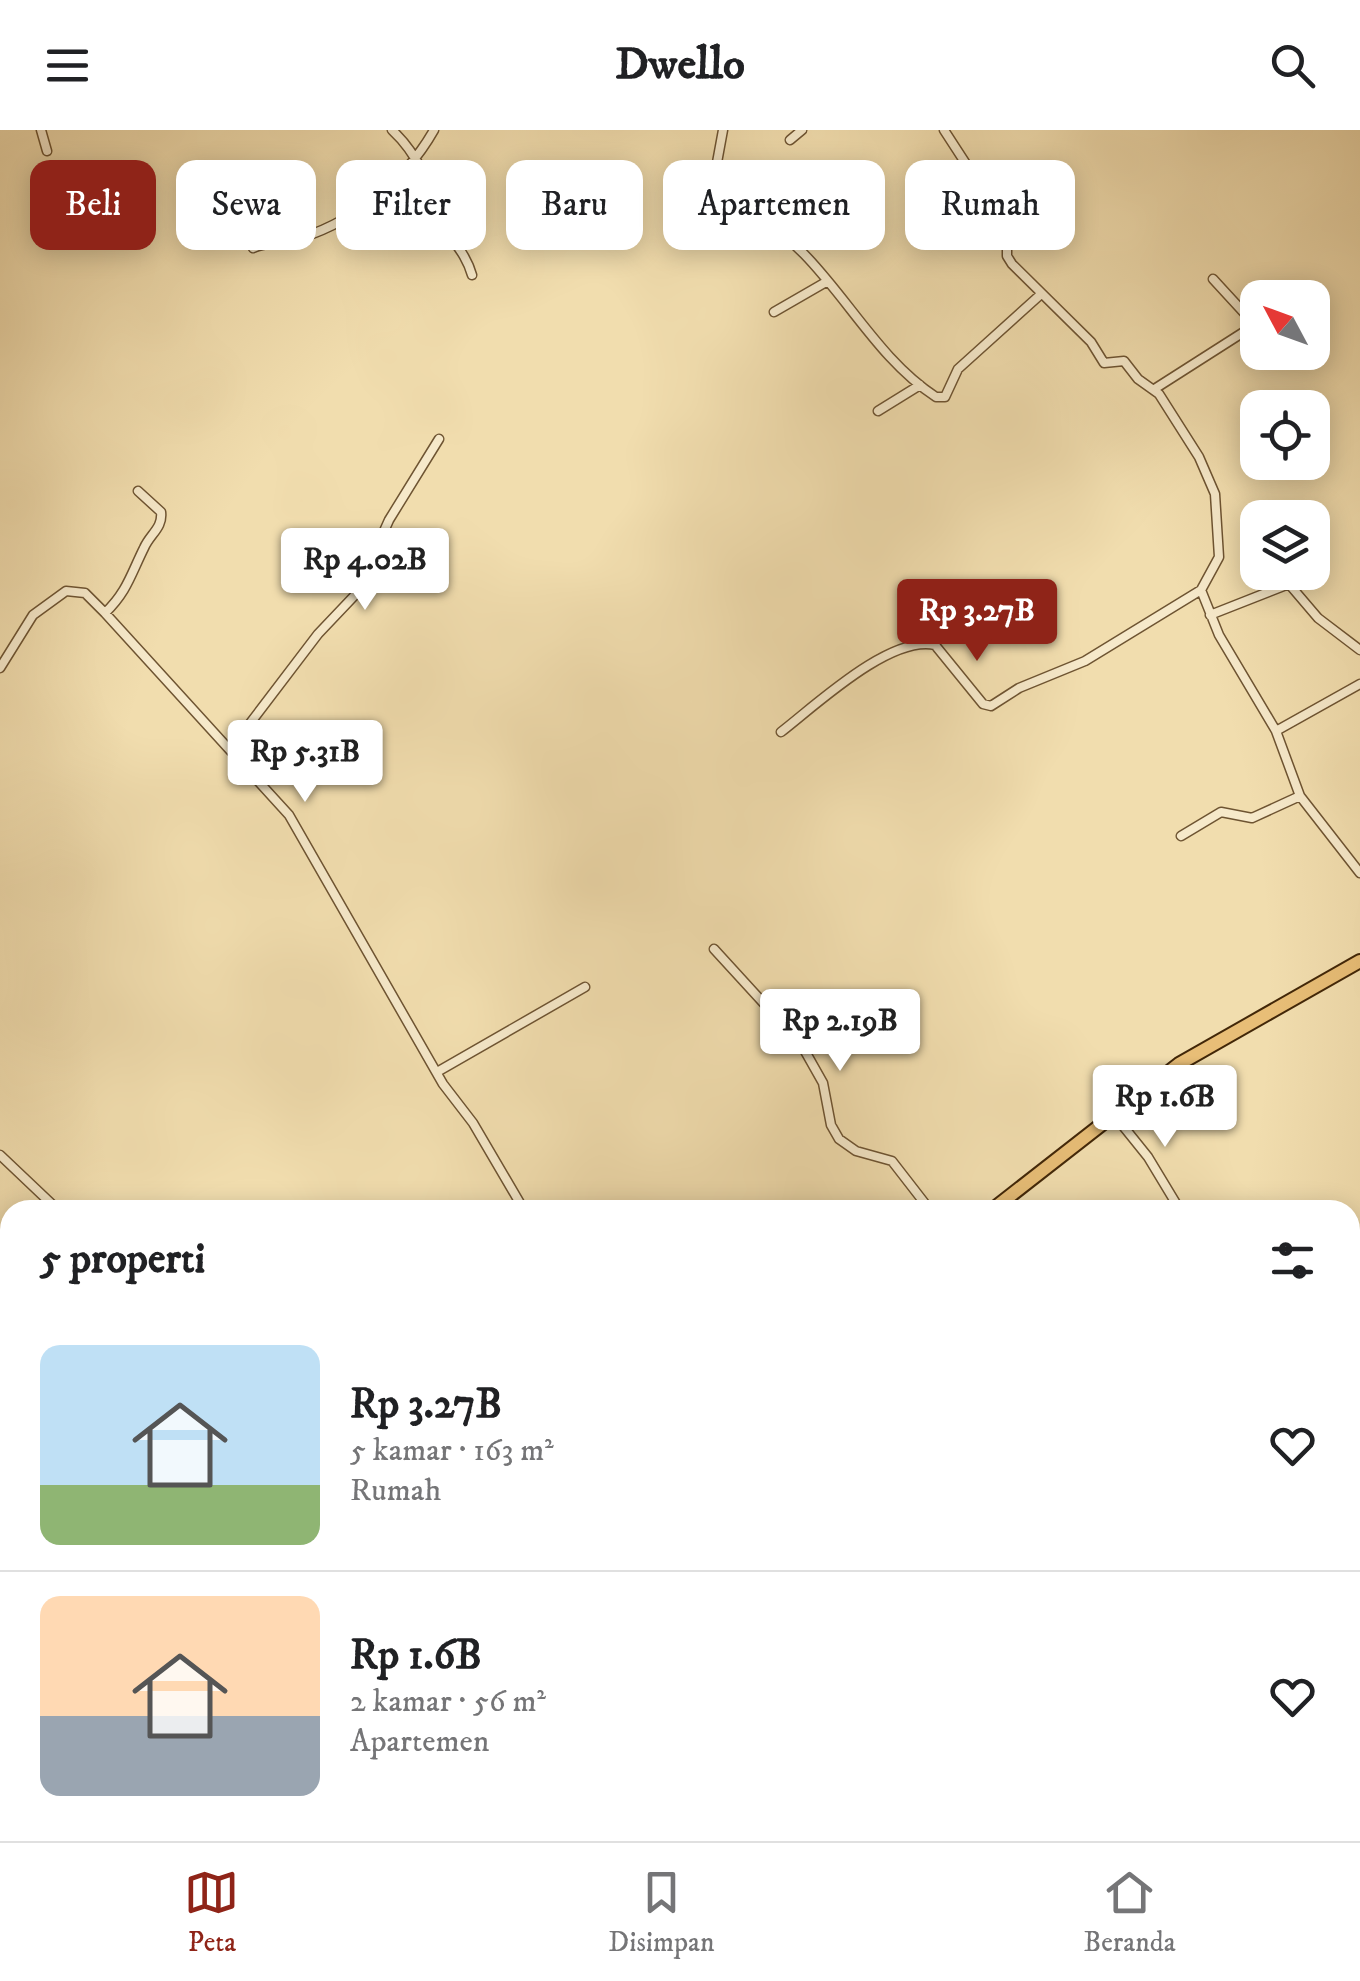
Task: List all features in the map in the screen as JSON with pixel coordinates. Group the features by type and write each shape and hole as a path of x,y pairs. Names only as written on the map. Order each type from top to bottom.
{"main road":[{"path":"1005,1200 1179,1064 1360,961"}],"street":[{"path":"41,130 47,151"},
{"path":"392,130 416,160"},
{"path":"418,160 434,130"},
{"path":"723,130 715,152 716,168 724,184 746,209 808,258 920,386 936,397 945,397 958,369 1040,296"},
{"path":"790,140 802,130"},
{"path":"781,732 836,688 911,644 935,645 979,700 991,706 1019,688 1085,661 1200,590 1219,557 1215,494 1199,457 1156,388 1138,379 1124,360 1104,362 1065,315 1040,296 1006,256 1007,227 944,130"},
{"path":"463,250 472,275"},
{"path":"1156,388 1250,328 1247,316 1213,279"},
{"path":"774,312 826,282"},
{"path":"878,411 920,386"},
{"path":"234,754 248,726 318,634 356,594 388,520 439,439"},
{"path":"105,613 128,587 142,550 162,524 161,512 138,491"},
{"path":"1210,615 1289,584 1318,618 1360,650"},
{"path":"1200,590 1210,615 1276,731 1300,796 1360,873"},
{"path":"0,668 33,615 66,591 85,593 105,613 295,824 436,1072 518,1200"},
{"path":"1276,731 1360,684"},
{"path":"1181,836 1221,812 1252,818 1300,796"},
{"path":"714,949 808,1054 827,1093 829,1119 840,1139 856,1151 892,1161 922,1200"},
{"path":"436,1072 585,987"},
{"path":"1115,1116 1148,1157 1174,1200"},
{"path":"0,1155 47,1200"}]}
